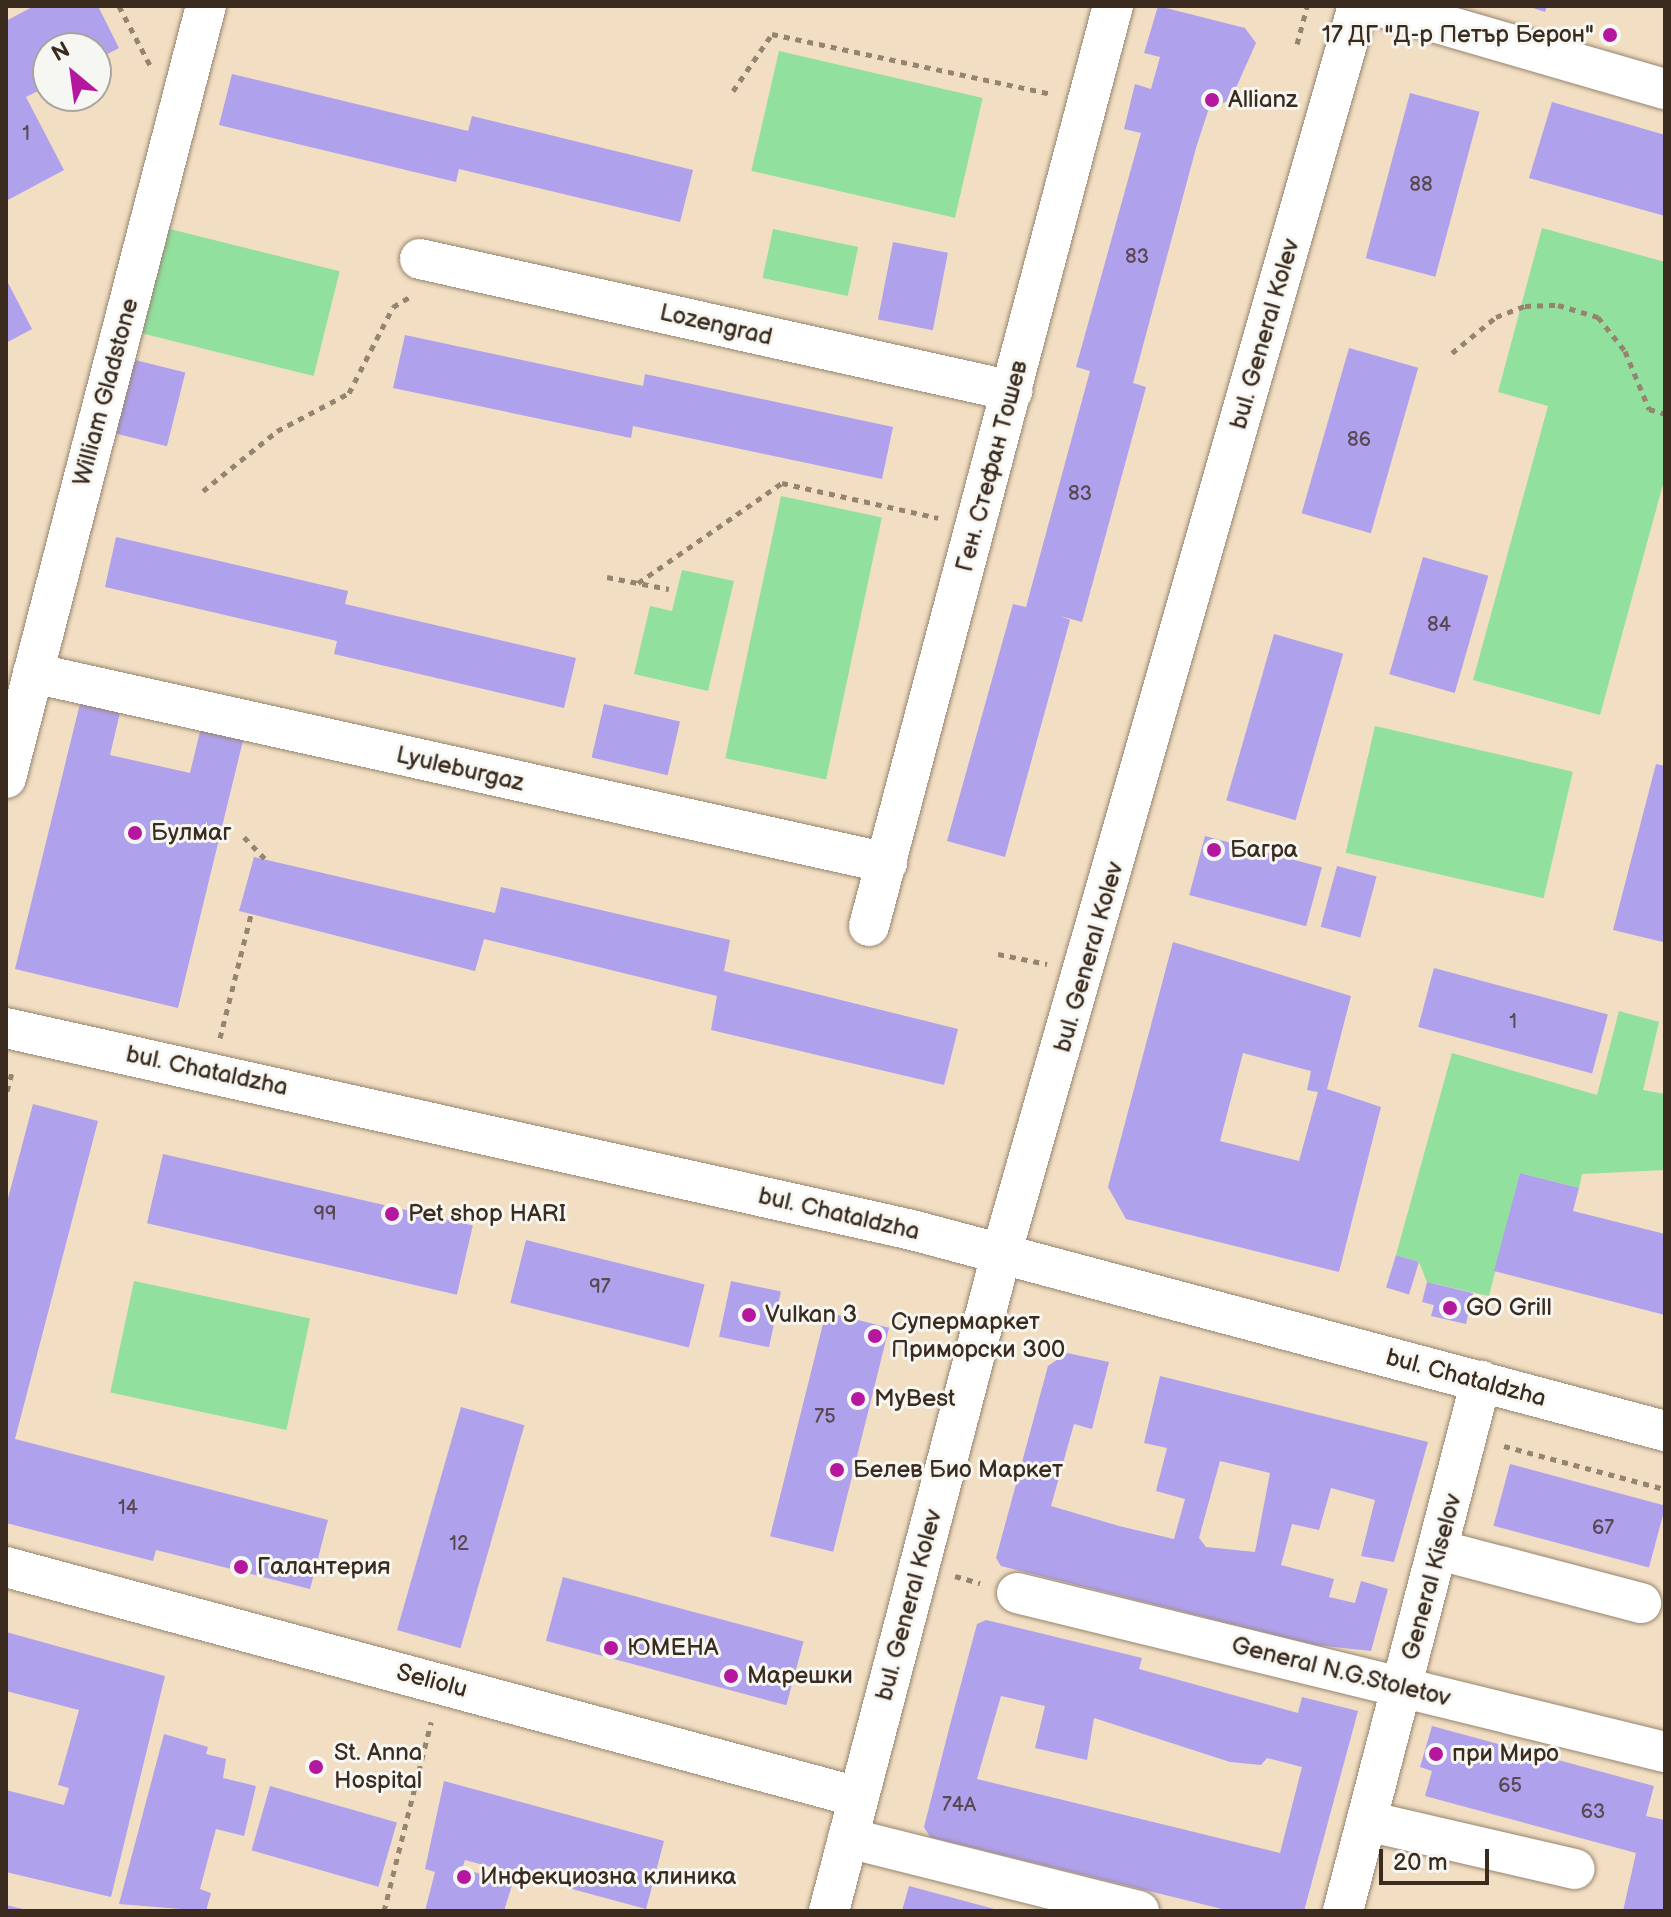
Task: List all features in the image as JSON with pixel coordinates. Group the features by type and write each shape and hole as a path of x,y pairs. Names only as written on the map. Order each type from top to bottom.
{"street":[{"name":"William Gladstone","path":"6,778 206,6"},
{"name":"Ген. Стефан Тошев","path":"869,926 1113,6"},
{"name":"bul. General Kolev","path":"829,1911 1001,1255 1358,6"},
{"path":"1379,6 1665,89"},
{"name":"Lozengrad","path":"420,259 1012,391"},
{"name":"Lyuleburgaz","path":"33,673 887,863"},
{"name":"bul. Chataldzha","path":"6,1028 211,1071 1001,1255 1665,1431"},
{"name":"General Kiselov","path":"1343,1911 1481,1381"},
{"path":"1439,1550 1641,1603"},
{"name":"Seliolu","path":"6,1567 858,1797"},
{"name":"General N.G.Stoletov","path":"1017,1593 1665,1752"},
{"path":"1367,1821 1575,1869"},
{"path":"848,1838 1139,1911"}],"path":[{"path":"1297,44 1307,6"},
{"path":"733,91 772,34 1088,101"},
{"path":"203,491 277,431 349,393 393,307 460,267"},
{"path":"1452,353 1496,317 1525,306 1558,305 1598,317 1625,351 1649,409 1665,414"},
{"path":"638,583 782,483 976,527"},
{"path":"607,577 669,589"},
{"path":"244,837 265,859"},
{"path":"211,1071 251,915"},
{"path":"1468,1437 1665,1489"},
{"path":"919,1567 1017,1593"},
{"path":"384,1911 440,1683"}],"green space":[{"path":"779,51 983,98 955,218 751,171"},
{"path":"166,228 340,271 314,376 140,333"},
{"path":"1542,228 1665,262 1665,477 1600,715 1473,680 1548,406 1498,392"},
{"path":"773,229 858,247 848,296 763,278"},
{"path":"781,496 882,517 826,780 725,758"},
{"path":"682,570 734,581 708,691 634,674 650,606 672,611"},
{"path":"1375,726 1573,772 1544,898 1346,853"},
{"path":"1619,1011 1659,1022 1643,1090 1665,1094 1665,1170 1582,1174 1579,1188 1520,1173 1489,1296 1427,1282 1419,1262 1396,1255 1452,1053 1597,1095"},
{"path":"134,1281 310,1318 286,1430 110,1393"}],"building":[{"path":"34,6 98,6 111,32 32,32 32,94 26,97 64,170 6,201 6,21"},
{"path":"1158,6 1245,28 1256,43 1231,99 1208,111 1196,148 1133,383 1146,387 1082,622 1060,616 1070,620 1005,857 947,841 1013,604 1026,607 1090,371 1076,367 1141,133 1124,129 1135,84 1151,89 1160,57 1144,53"},
{"path":"1527,6 1547,6 1545,12"},
{"path":"112,34 119,48 112,52"},
{"path":"232,74 468,131 472,116 693,170 680,222 459,169 456,182 219,125"},
{"path":"1410,93 1480,112 1435,277 1366,258"},
{"path":"1552,102 1665,135 1665,216 1529,178"},
{"path":"893,242 948,253 933,330 878,320"},
{"path":"6,279 32,329 6,343"},
{"path":"405,335 643,386 645,374 893,427 882,479 633,426 631,438 393,388"},
{"path":"1349,348 1418,368 1371,533 1302,513"},
{"path":"131,359 185,373 167,446 113,433"},
{"path":"116,537 348,591 345,604 576,658 564,708 334,654 337,641 105,587"},
{"path":"1423,557 1488,576 1455,693 1389,674"},
{"path":"1274,634 1343,654 1296,820 1226,800"},
{"name":"Булмаг","path":"83,691 123,700 110,755 190,773 203,719 246,728 178,1008 15,969"},
{"path":"604,704 680,722 668,775 592,758"},
{"path":"1656,764 1665,766 1663,942 1613,930"},
{"path":"1205,836 1322,867 1306,926 1189,895"},
{"path":"254,857 495,913 501,887 730,940 724,971 958,1029 944,1085 711,1030 717,996 484,939 475,971 239,911"},
{"path":"1337,866 1377,877 1360,937 1321,927"},
{"path":"1173,942 1351,996 1327,1089 1381,1107 1339,1272 1126,1219 1108,1187","holes":["1243,1053 1311,1071 1307,1090 1318,1092 1299,1161 1220,1141"]},
{"path":"1434,968 1608,1015 1592,1074 1418,1027"},
{"path":"33,1104 98,1121 15,1439 328,1520 310,1589 156,1550 153,1561 6,1523 6,1206"},
{"path":"163,1154 473,1226 457,1295 147,1223"},
{"path":"1520,1173 1579,1188 1573,1211 1665,1234 1665,1315 1494,1271"},
{"path":"526,1240 705,1285 689,1348 510,1303"},
{"path":"1396,1255 1419,1262 1409,1295 1386,1288"},
{"name":"Vulkan 3","path":"731,1281 781,1292 769,1347 719,1337"},
{"path":"1427,1282 1473,1293 1466,1324 1431,1316 1434,1305 1422,1302"},
{"path":"826,1312 889,1328 833,1552 770,1536"},
{"path":"1067,1353 1109,1362 1092,1429 1074,1424 1051,1506 1174,1539 1185,1499 1156,1491 1167,1448 1144,1443 1160,1376 1428,1442 1394,1562 1361,1556 1375,1500 1331,1488 1319,1530 1292,1524 1281,1565 1334,1579 1329,1597 1355,1603 1361,1581 1388,1589 1371,1651 1316,1645 1001,1566 996,1558 1048,1366","holes":["1220,1461 1270,1473 1255,1552 1206,1547 1199,1538"]},
{"path":"461,1407 524,1425 460,1648 397,1630"},
{"path":"1510,1464 1665,1506 1649,1567 1493,1526"},
{"path":"563,1577 804,1641 786,1705 546,1641"},
{"path":"986,1620 1142,1658 1139,1669 1298,1713 1302,1697 1358,1711 1304,1911 1230,1911 930,1837 924,1827 977,1624","holes":["1001,1696 1045,1706 1035,1748 1087,1760 1094,1718 1230,1762 1261,1765 1267,1758 1302,1767 1280,1853 977,1779"]},
{"path":"6,1632 165,1676 111,1897 6,1872 6,1790 64,1805 69,1788 58,1785 79,1710 6,1691"},
{"path":"1432,1726 1654,1786 1646,1816 1665,1820 1665,1911 1623,1911 1636,1853 1425,1796 1432,1771 1420,1767"},
{"path":"164,1734 208,1747 206,1754 226,1759 223,1778 256,1786 244,1836 216,1829 200,1889 211,1893 206,1911 119,1904"},
{"path":"444,1781 664,1841 646,1909 465,1860 462,1869 513,1882 504,1911 425,1911 435,1872 425,1869"},
{"path":"270,1786 397,1822 378,1887 252,1850"},
{"path":"909,1886 998,1910 998,1911 902,1911"},
{"path":"6,1905 27,1910 27,1911 6,1911"}],"place":[{"name":"17 ДГ \"Д-р Петър Берон\"","path":"1610,35"},
{"name":"Allianz","path":"1212,100"},
{"name":"Булмаг","path":"135,833"},
{"name":"Багра","path":"1214,850"},
{"name":"Pet shop HARI","path":"392,1214"},
{"name":"GO Grill","path":"1450,1308"},
{"name":"Vulkan 3","path":"749,1315"},
{"name":"Супермаркет Приморски 300","path":"875,1336"},
{"name":"MyBest","path":"858,1399"},
{"name":"Белев Био Маркет","path":"837,1470"},
{"name":"Галантерия","path":"241,1567"},
{"name":"ЮМЕНА","path":"611,1648"},
{"name":"Марешки","path":"731,1676"},
{"name":"при Миро","path":"1436,1754"},
{"name":"St. Anna Hospital","path":"316,1767"},
{"name":"Инфекциозна клиника","path":"464,1877"}]}
